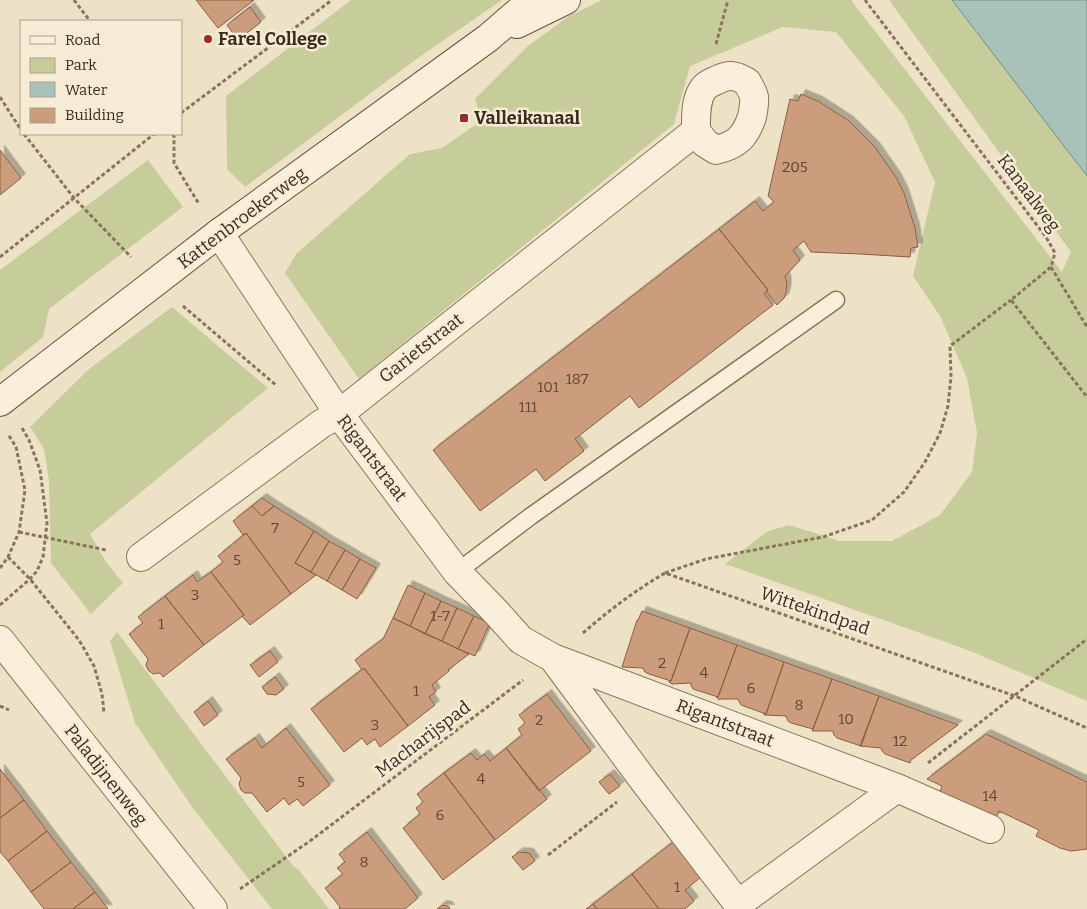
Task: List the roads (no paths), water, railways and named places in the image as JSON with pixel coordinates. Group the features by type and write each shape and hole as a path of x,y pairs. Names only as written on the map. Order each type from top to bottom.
{"street":[{"name":"Kattenbroekerweg","path":"3,409 219,233 488,38 532,0"},
{"name":"Kattenbroekerweg","path":"488,38 566,0"},
{"name":"Garietstraat","path":"141,557 321,424 339,414 696,131"},
{"name":"Rigantstraat","path":"219,233 339,414 457,572 521,640 553,658 897,788 990,829"},
{"name":"Paladijnenweg","path":"0,640 212,908"},
{"name":"Rigantstraat","path":"553,658 740,906 897,788"}],"lane":[{"path":"457,572 539,510 836,300"}],"water":[{"path":"952,0 1087,0 1087,176"}],"place":[{"name":"Farel College","path":"208,39"},
{"name":"Valleikanaal","path":"464,118"}]}
